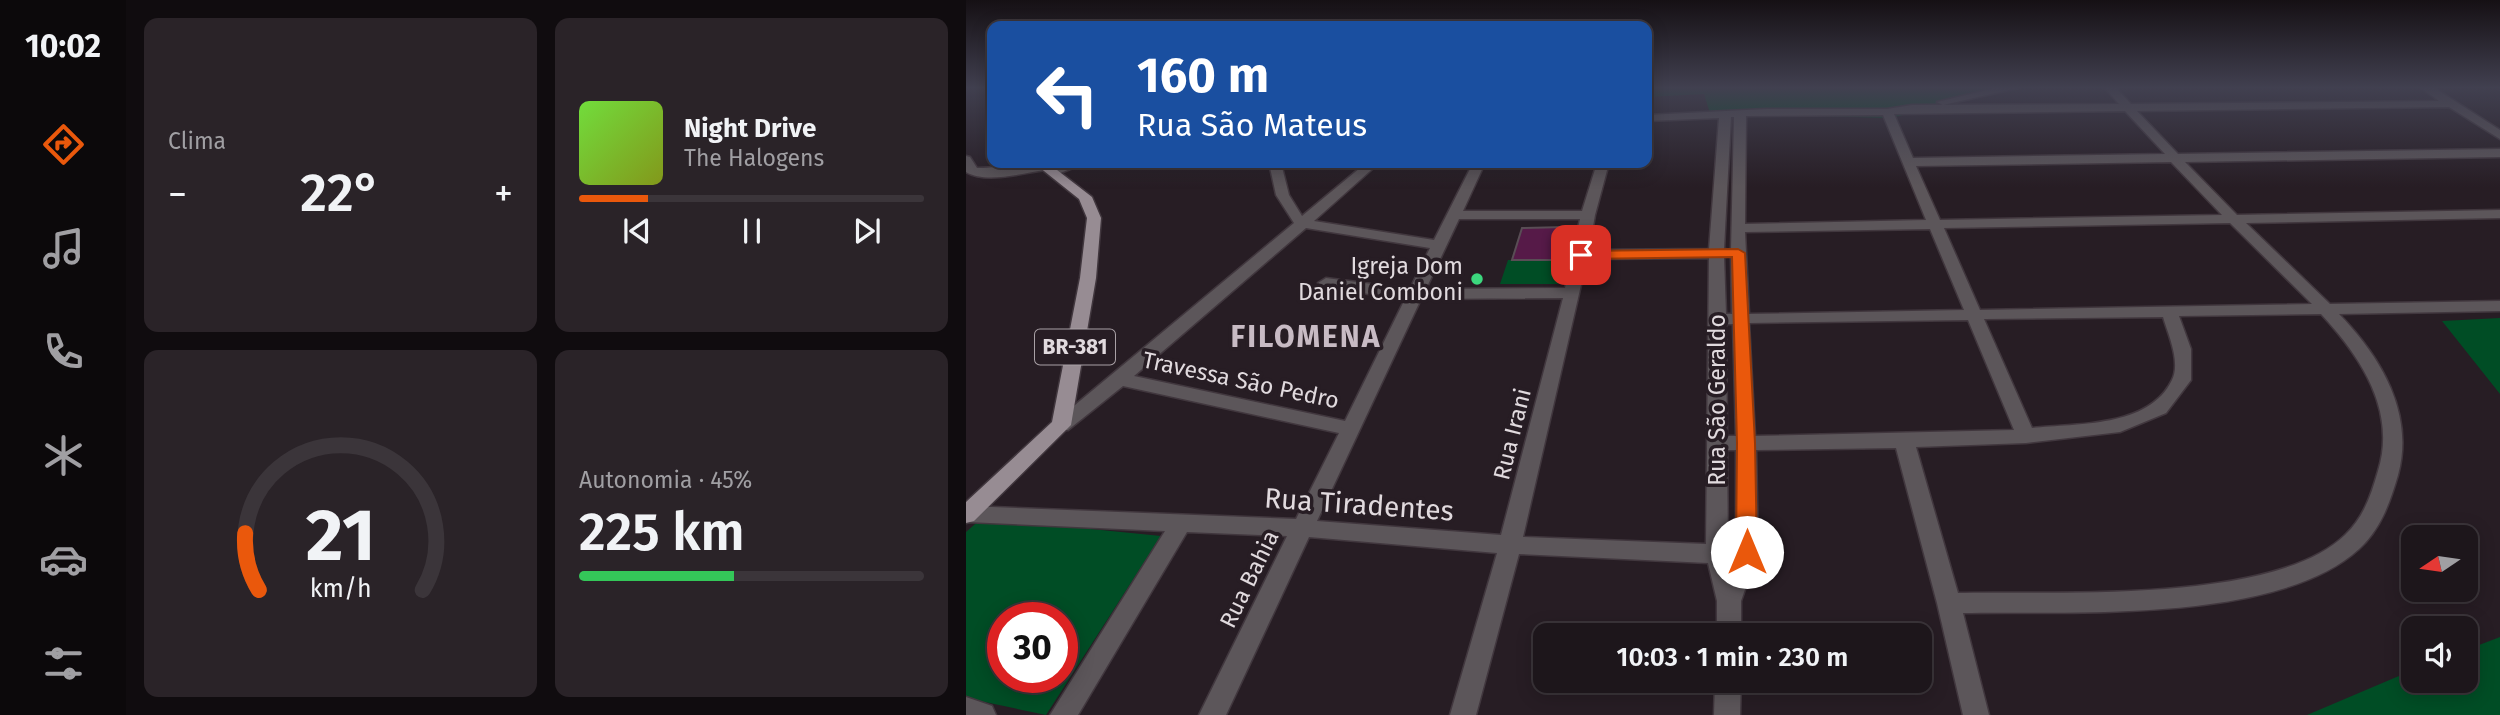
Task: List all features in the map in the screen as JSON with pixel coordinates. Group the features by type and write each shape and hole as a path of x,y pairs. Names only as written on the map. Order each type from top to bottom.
{"main road":[{"name":"BR-381","path":"1047,168 1085,197 1094,218 1088,278 1061,425"},
{"path":"967,515 1061,425"}],"street":[{"name":"Rua São Geraldo","path":"1729,623 1729,601 1717,554 1716,253 1731,120"},
{"name":"Rua São Geraldo","path":"1729,601 1747,552 1742,320 1732,120"},
{"path":"1897,120 1936,228 2026,436"},
{"path":"1949,603 2174,598 2239,591 2281,581 2322,565 2367,528 2380,507 2388,484 2393,445 2382,386 2366,356 2325,309 2237,222 2141,120"},
{"path":"2477,120 2500,135"},
{"path":"1910,162 2500,153"},
{"path":"966,160 972,170 982,173 1035,168"},
{"path":"1276,168 1286,208 1301,223 1439,245"},
{"path":"1061,425 1120,379 1367,168"},
{"name":"Rua Bahia","path":"1212,715 1476,168"},
{"name":"Rua Irani","path":"1463,715 1510,545 1602,168"},
{"path":"1581,255 1716,253 1739,240 1936,228 2500,214"},
{"path":"1453,215 1588,215"},
{"path":"2237,222 2500,222"},
{"path":"1326,283 1396,294 1572,293"},
{"path":"1718,320 2500,306"},
{"path":"1718,443 1904,441 2026,436 2120,425 2159,409 2182,380 2182,349 2169,311"},
{"name":"Travessa São Pedro","path":"1120,379 1352,429"},
{"path":"1904,441 1949,603 1976,715"},
{"name":"Rua Tiradentes","path":"967,515 1303,528 1510,545 1717,554 1747,552"},
{"path":"1063,715 1181,523"},
{"path":"1727,715 1728,693"},
{"path":"966,710 983,715"}],"green space":[{"path":"1508,260 1564,260 1558,284 1500,284"},
{"path":"2500,318 2500,394 2442,321"},
{"path":"982,518 1161,536 1078,665 1078,602 987,602 987,693 1060,693 1046,715 966,698 966,532"},
{"path":"2500,637 2500,715 2307,715 2401,675 2401,693 2478,693 2478,645"}],"building":[{"path":"1565,227 1557,260 1512,260 1522,228"}],"place":[{"name":"Igreja Dom Daniel Comboni","path":"1477,279"}],"district":[{"name":"FILOMENA","path":"1306,337"}],"route":[{"path":"1581,255 1738,253 1746,443 1747,552"}]}
